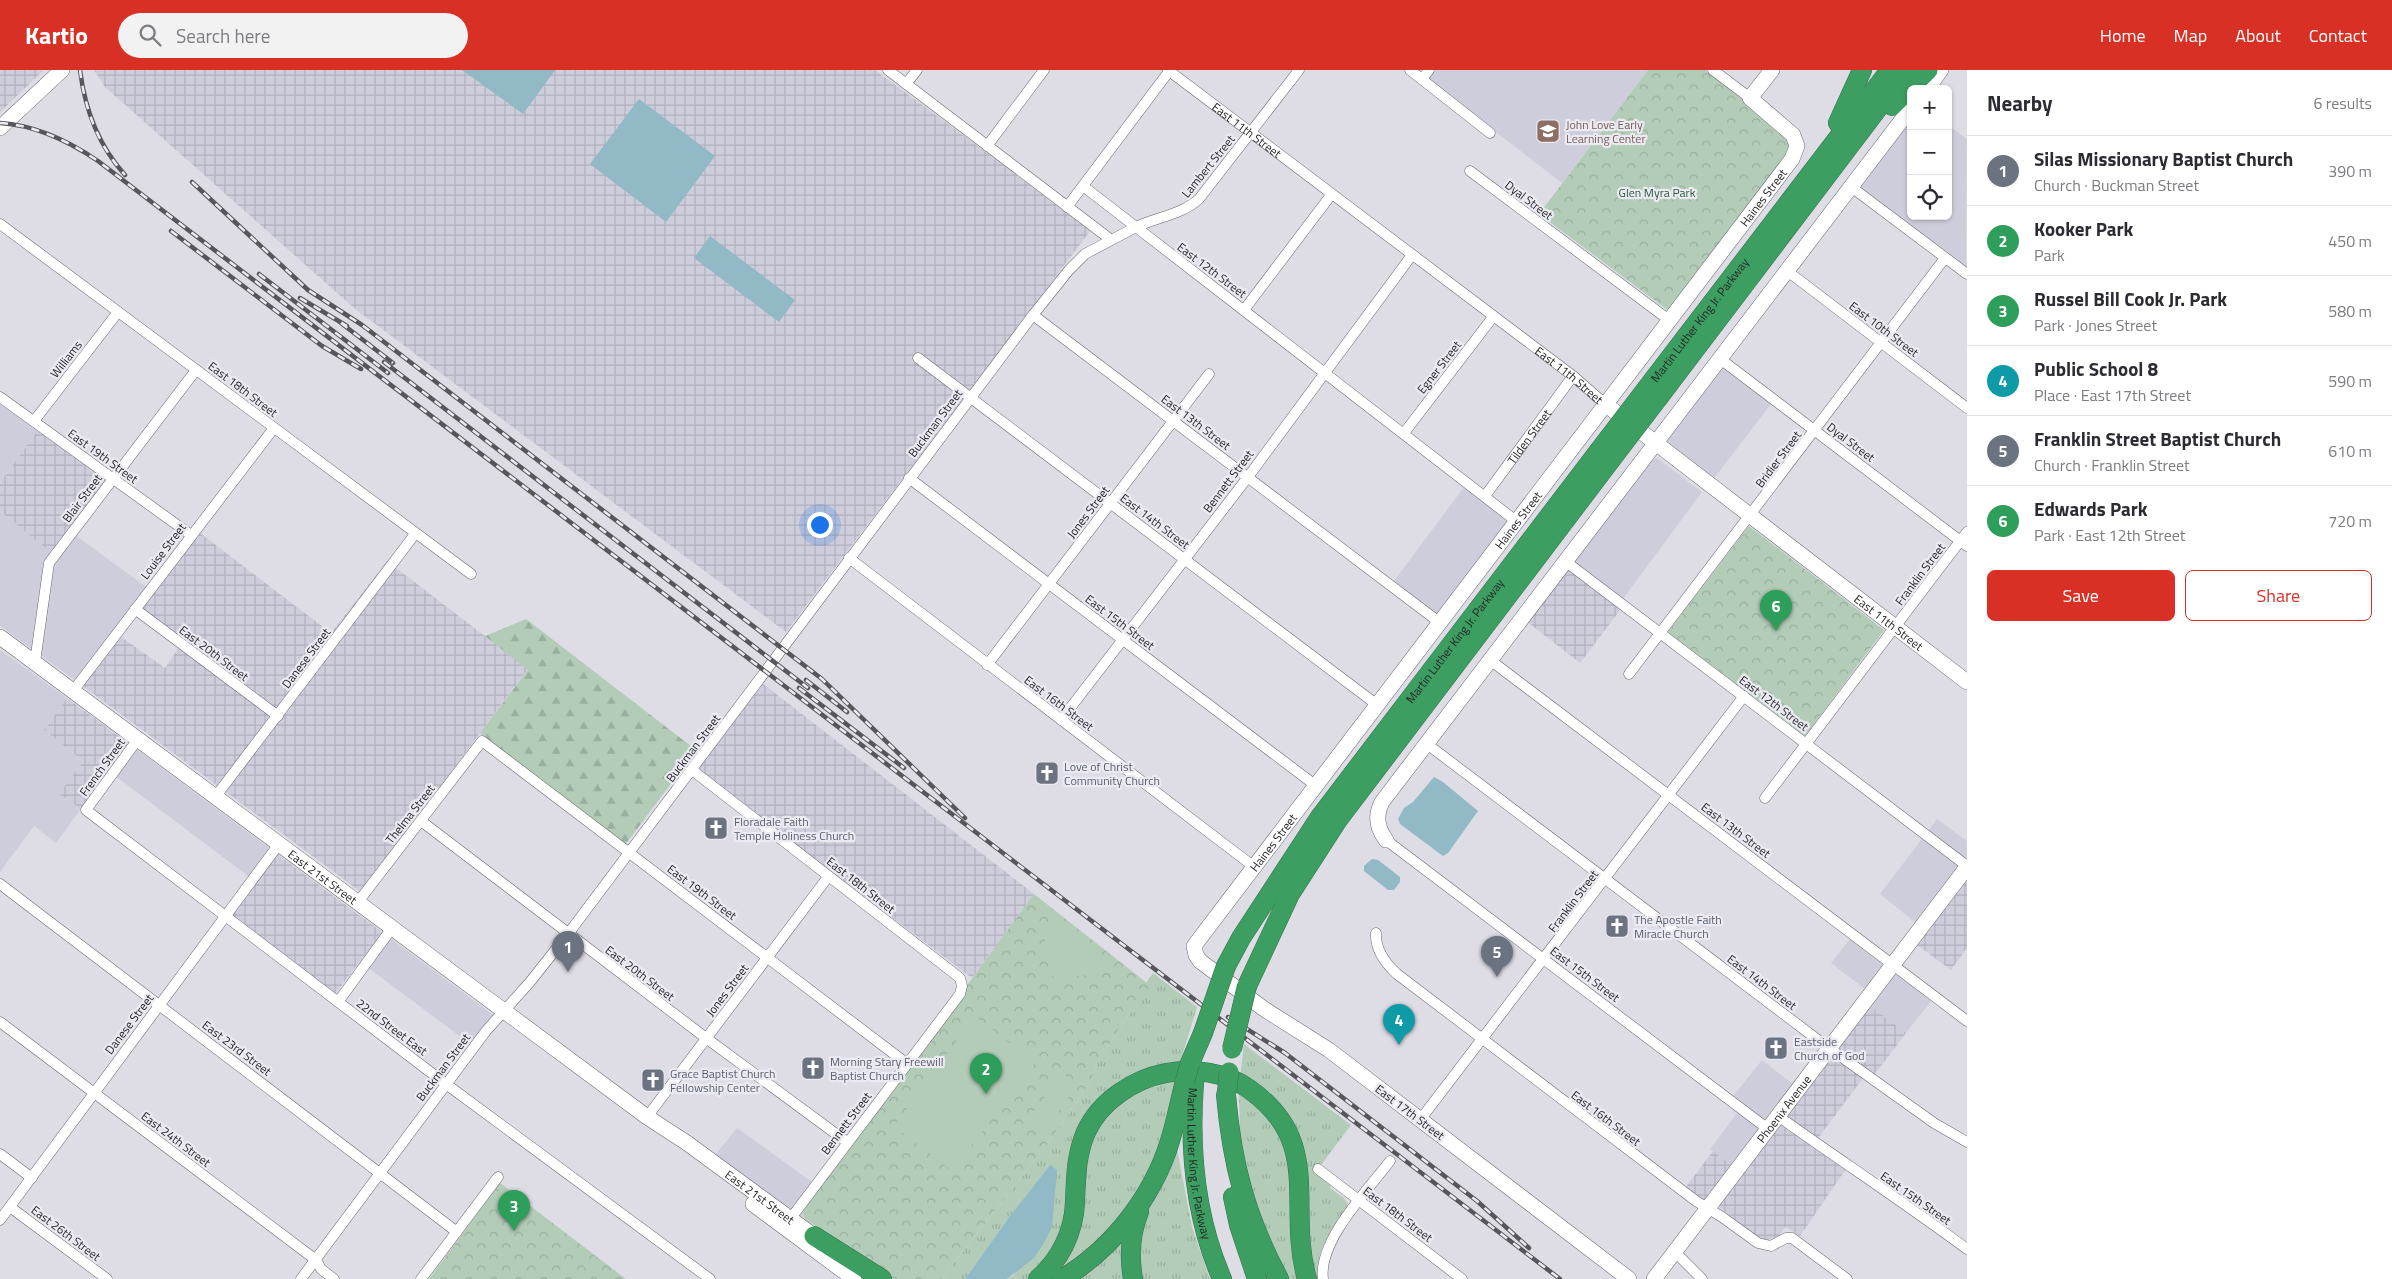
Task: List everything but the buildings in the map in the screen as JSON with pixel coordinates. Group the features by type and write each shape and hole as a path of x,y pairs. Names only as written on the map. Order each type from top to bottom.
{"highway":[{"path":"1794,195 1844,113 1862,70"},
{"name":"Martin Luther King Jr. Parkway","path":"1258,1279 1239,1226 1231,1186 1225,1132 1227,1093 1232,1049 1248,986 1290,894 1337,821 1653,392 1794,195 1890,70"},
{"name":"Martin Luther King Jr. Parkway","path":"1653,392 1845,153 1907,70"},
{"path":"1845,153 1928,70"},
{"name":"Martin Luther King Jr. Parkway","path":"1222,1279 1206,1234 1195,1178 1191,1130 1191,1072 1226,966 1245,931 1320,817 1604,457"},
{"path":"1038,1279 1049,1270 1068,1238 1073,1220 1077,1164 1080,1150 1086,1131 1099,1112 1130,1086 1163,1074 1192,1071 1234,1079 1266,1101 1281,1119 1293,1143 1299,1165 1300,1250 1307,1279"},
{"path":"1062,1279 1078,1269 1108,1243 1146,1192 1159,1168 1170,1141 1191,1072"},
{"path":"1227,1093 1231,1148 1241,1187 1255,1230 1279,1279"},
{"path":"1133,1279 1130,1252 1132,1235 1146,1192"},
{"path":"814,1236 882,1279"}],"street":[{"path":"0,128 62,70"},
{"path":"888,70 1110,239 1136,227"},
{"path":"906,84 916,70"},
{"path":"987,146 1044,70"},
{"path":"1067,207 1169,70"},
{"name":"East 11th Street","path":"1169,70 1412,256 1573,376 1655,443 1967,682"},
{"name":"Lambert Street","path":"1136,227 1150,220 1188,209 1200,199 1299,70"},
{"path":"1410,70 1490,133"},
{"path":"1422,79 1429,70"},
{"path":"1713,70 1750,98 1772,70"},
{"path":"1929,85 1941,70"},
{"name":"Haines Street","path":"1194,946 1796,152 1797,146 1793,135 1750,98"},
{"path":"1386,840 1379,828 1379,808 1719,358 1907,113"},
{"name":"Dyal Street","path":"1470,172 1669,320"},
{"name":"East 12th Street","path":"1083,186 1516,521"},
{"path":"1850,186 1967,274"},
{"path":"1244,310 1332,195"},
{"name":"East 18th Street","path":"0,224 471,574"},
{"name":"Buckman Street","path":"301,1279 486,1031 530,982 568,934 1033,315 1074,264 1094,247 1110,239"},
{"name":"Bennett Street","path":"1061,720 1248,476 1412,256"},
{"name":"Bridier Street","path":"1629,674 1945,258"},
{"name":"East 10th Street","path":"1786,270 1967,408"},
{"name":"Williams","path":"34,421 118,312"},
{"name":"East 13th Street","path":"1033,315 1439,622"},
{"name":"Egner Street","path":"1404,433 1494,317"},
{"name":"East 14th Street","path":"918,358 1376,704"},
{"name":"Dyal Street","path":"1719,358 1964,543"},
{"name":"Blair Street","path":"35,662 50,563 112,478 196,370"},
{"name":"Jones Street","path":"987,665 1209,374"},
{"name":"Tilden Street","path":"1485,496 1573,376"},
{"name":"East 19th Street","path":"0,397 191,536"},
{"name":"Louise Street","path":"73,691 274,428"},
{"name":"East 15th Street","path":"909,478 1315,785"},
{"name":"Franklin Street","path":"1765,798 1895,627 1964,543 1967,532"},
{"name":"Danese Street","path":"216,796 415,534"},
{"name":"East 16th Street","path":"850,558 987,665 1253,866"},
{"name":"East 12th Street","path":"1565,561 1967,866"},
{"name":"East 20th Street","path":"135,609 278,716"},
{"name":"East 21st Street","path":"0,637 647,1118 686,1154 787,1223 854,1279"},
{"name":"East 13th Street","path":"1490,660 1967,1021"},
{"name":"Franklin Street","path":"1420,1120 1744,696"},
{"name":"French Street","path":"86,810 138,739"},
{"name":"East 19th Street","path":"482,741 906,1064"},
{"name":"Thelma Street","path":"358,902 482,741"},
{"name":"East 14th Street","path":"1427,744 1830,1047 1934,1123 1967,1142"},
{"name":"East 18th Street","path":"692,770 960,978 962,986"},
{"name":"22nd Street East","path":"86,810 446,1084 710,1279"},
{"name":"East 20th Street","path":"420,821 706,1038 847,1142"},
{"name":"East 15th Street","path":"1386,840 1768,1129"},
{"name":"Danese Street","path":"0,1220 279,844"},
{"name":"Phoenix Avenue","path":"1654,1279 1967,866"},
{"name":"Jones Street","path":"647,1118 828,877"},
{"name":"East 23rd Street","path":"0,884 375,1167 380,1173 457,1232"},
{"path":"338,1002 392,928"},
{"name":"East 16th Street","path":"1376,933 1377,947 1390,968 1482,1040 1696,1201 1758,1243 1772,1246 1786,1238 1792,1238 1847,1279"},
{"name":"East 17th Street","path":"1194,946 1200,961 1264,1009 1329,1050 1629,1279"},
{"name":"Bennett Street","path":"787,1223 960,994 962,986"},
{"name":"East 24th Street","path":"0,1022 316,1260 321,1269 334,1279"},
{"name":"East 15th Street","path":"1778,1116 1884,1192 1908,1205 1967,1249"},
{"path":"0,1154 32,1178"},
{"path":"1323,1279 1323,1263 1328,1244 1390,1161"},
{"name":"East 18th Street","path":"1318,1169 1462,1279"},
{"path":"421,1279 498,1177"},
{"name":"East 26th Street","path":"10,1207 107,1279"},
{"name":"East 21st Street","path":"787,1223 814,1236 872,1279"},
{"path":"1675,1252 1702,1279"}],"shaded area":[{"path":"0,70 44,70 0,112"},
{"path":"94,70 875,70 1091,230 786,632 354,308 105,87"},
{"name":"John Love Early Learning Center","path":"1435,70 1648,70 1562,183 1427,79"},
{"path":"1907,120 1907,220 1952,220 1952,128 1967,139 1966,268 1857,185"},
{"path":"1720,366 1771,404 1712,481 1665,443 1666,437"},
{"path":"0,404 38,430 0,483"},
{"path":"38,430 111,483 59,559 0,511 0,483"},
{"path":"1657,458 1702,492 1617,607 1566,567 1647,462"},
{"path":"1464,487 1509,521 1438,615 1394,581"},
{"path":"0,511 59,558 75,535 153,592 83,686 0,626"},
{"path":"200,533 331,633 387,561 528,669 361,892 83,686 120,636 165,668 183,641 139,608"},
{"path":"1566,567 1621,609 1580,663 1526,621"},
{"path":"0,650 67,698 44,730 83,761 59,794 81,809 56,843 34,826 0,872"},
{"path":"762,683 1034,894 972,978 697,769"},
{"path":"67,698 131,745 81,809 59,794 83,761 44,730"},
{"path":"131,745 277,854 256,882 110,772"},
{"path":"1937,819 1967,841 1967,855 1916,923 1880,894"},
{"path":"277,854 382,932 335,994 231,916"},
{"path":"1967,880 1967,948 1951,970 1917,945"},
{"path":"382,932 500,1020 477,1049 359,961"},
{"path":"1850,939 1883,965 1865,989 1831,963"},
{"path":"1896,973 1931,1001 1906,1033 1871,1006"},
{"path":"1871,1006 1906,1033 1869,1082 1863,1078 1813,1145 1846,1169 1800,1236 1785,1227 1779,1236 1770,1241 1760,1239 1718,1206 1758,1154 1773,1129 1806,1092"},
{"path":"1762,1060 1793,1084 1732,1165 1710,1149 1738,1112 1727,1104"},
{"path":"737,1128 819,1187 803,1213 805,1219 715,1155"},
{"path":"1713,1151 1732,1165 1704,1202 1685,1188"}],"green space":[{"name":"Glen Myra Park","path":"1648,70 1705,70 1767,118 1790,144 1785,157 1669,311 1539,214"},
{"path":"1749,526 1884,630 1805,736 1668,632"},
{"path":"526,619 696,750 625,845 480,733 528,670 485,636"},
{"path":"1034,894 1152,987 1125,1020 1097,1063 1090,1083 1047,1145 941,1279 894,1279 805,1219 803,1213 805,1206"},
{"path":"1054,922 1080,933 1087,939 1098,954 1101,963 1101,973 1056,979 1049,973 1044,932 1046,923"},
{"path":"1153,973 1197,1007 1179,1066 1099,1109 1066,1229 1034,1279 1007,1279 1014,1275 1050,1165 1010,1216 965,1279 941,1279 1047,1145 1090,1083 1097,1063 1125,1020 1151,987 1146,983"},
{"path":"975,1016 1035,1063 952,1171 894,1126"},
{"path":"1244,1044 1351,1125 1315,1173 1331,1186 1330,1188 1344,1198 1349,1206 1331,1231 1322,1249 1319,1258 1318,1279 1312,1279 1305,1193 1270,1094 1240,1078"},
{"path":"1062,1073 1078,1085 1044,1131 1028,1119"},
{"path":"1176,1081 1153,1166 1125,1219 1058,1279 1048,1279 1081,1161 1102,1119 1143,1086"},
{"path":"1239,1094 1253,1103 1265,1116 1269,1113 1284,1134 1302,1279 1285,1279 1253,1200 1240,1135"},
{"path":"1176,1144 1192,1227 1210,1279 1136,1279 1139,1224"},
{"path":"500,1183 626,1279 429,1279"},
{"path":"1123,1235 1128,1279 1074,1279"}],"water":[{"path":"462,70 555,70 523,114"},
{"path":"639,99 715,156 666,222 590,164"},
{"path":"710,236 795,300 779,322 694,258"},
{"path":"1434,777 1443,782 1478,811 1448,853 1443,856 1400,824 1398,819 1404,808 1413,802"},
{"path":"1372,859 1378,860 1400,877 1400,882 1394,890 1388,890 1364,871 1364,866"},
{"path":"1050,1165 1057,1170 1052,1227 1034,1258 1007,1279 965,1279 1010,1216"}],"railway":[{"path":"80,70 85,99 94,126 107,152 125,175"},
{"path":"0,123 26,127 52,136 76,147 98,161 1560,1279"},
{"path":"192,182 308,290 362,325 822,679 965,818"},
{"path":"171,231 322,346 361,369"},
{"path":"259,274 388,373"},
{"path":"300,298 347,326"},
{"path":"341,323 393,363"},
{"path":"384,362 808,688"},
{"path":"806,680 847,712"},
{"path":"799,688 904,768"},
{"path":"1228,1017 1285,1053 1477,1201 1529,1248"}],"place":[{"name":"John Love Early Learning Center","path":"1548,131"},
{"name":"Edwards Park","path":"1776,631"},
{"name":"Love of Christ Community Church","path":"1047,773"},
{"name":"Floradale Faith Temple Holiness Church","path":"716,828"},
{"name":"The Apostle Faith Miracle Church","path":"1617,926"},
{"name":"Silas Missionary Baptist Church","path":"568,972"},
{"name":"Franklin Street Baptist Church","path":"1497,977"},
{"name":"Public School 8","path":"1399,1045"},
{"name":"Eastside Church of God","path":"1776,1048"},
{"name":"Morning Stary Freewill Baptist Church","path":"813,1068"},
{"name":"Grace Baptist Church Fellowship Center","path":"653,1080"},
{"name":"Kooker Park","path":"986,1094"},
{"name":"Russel Bill Cook Jr. Park","path":"514,1231"}]}
